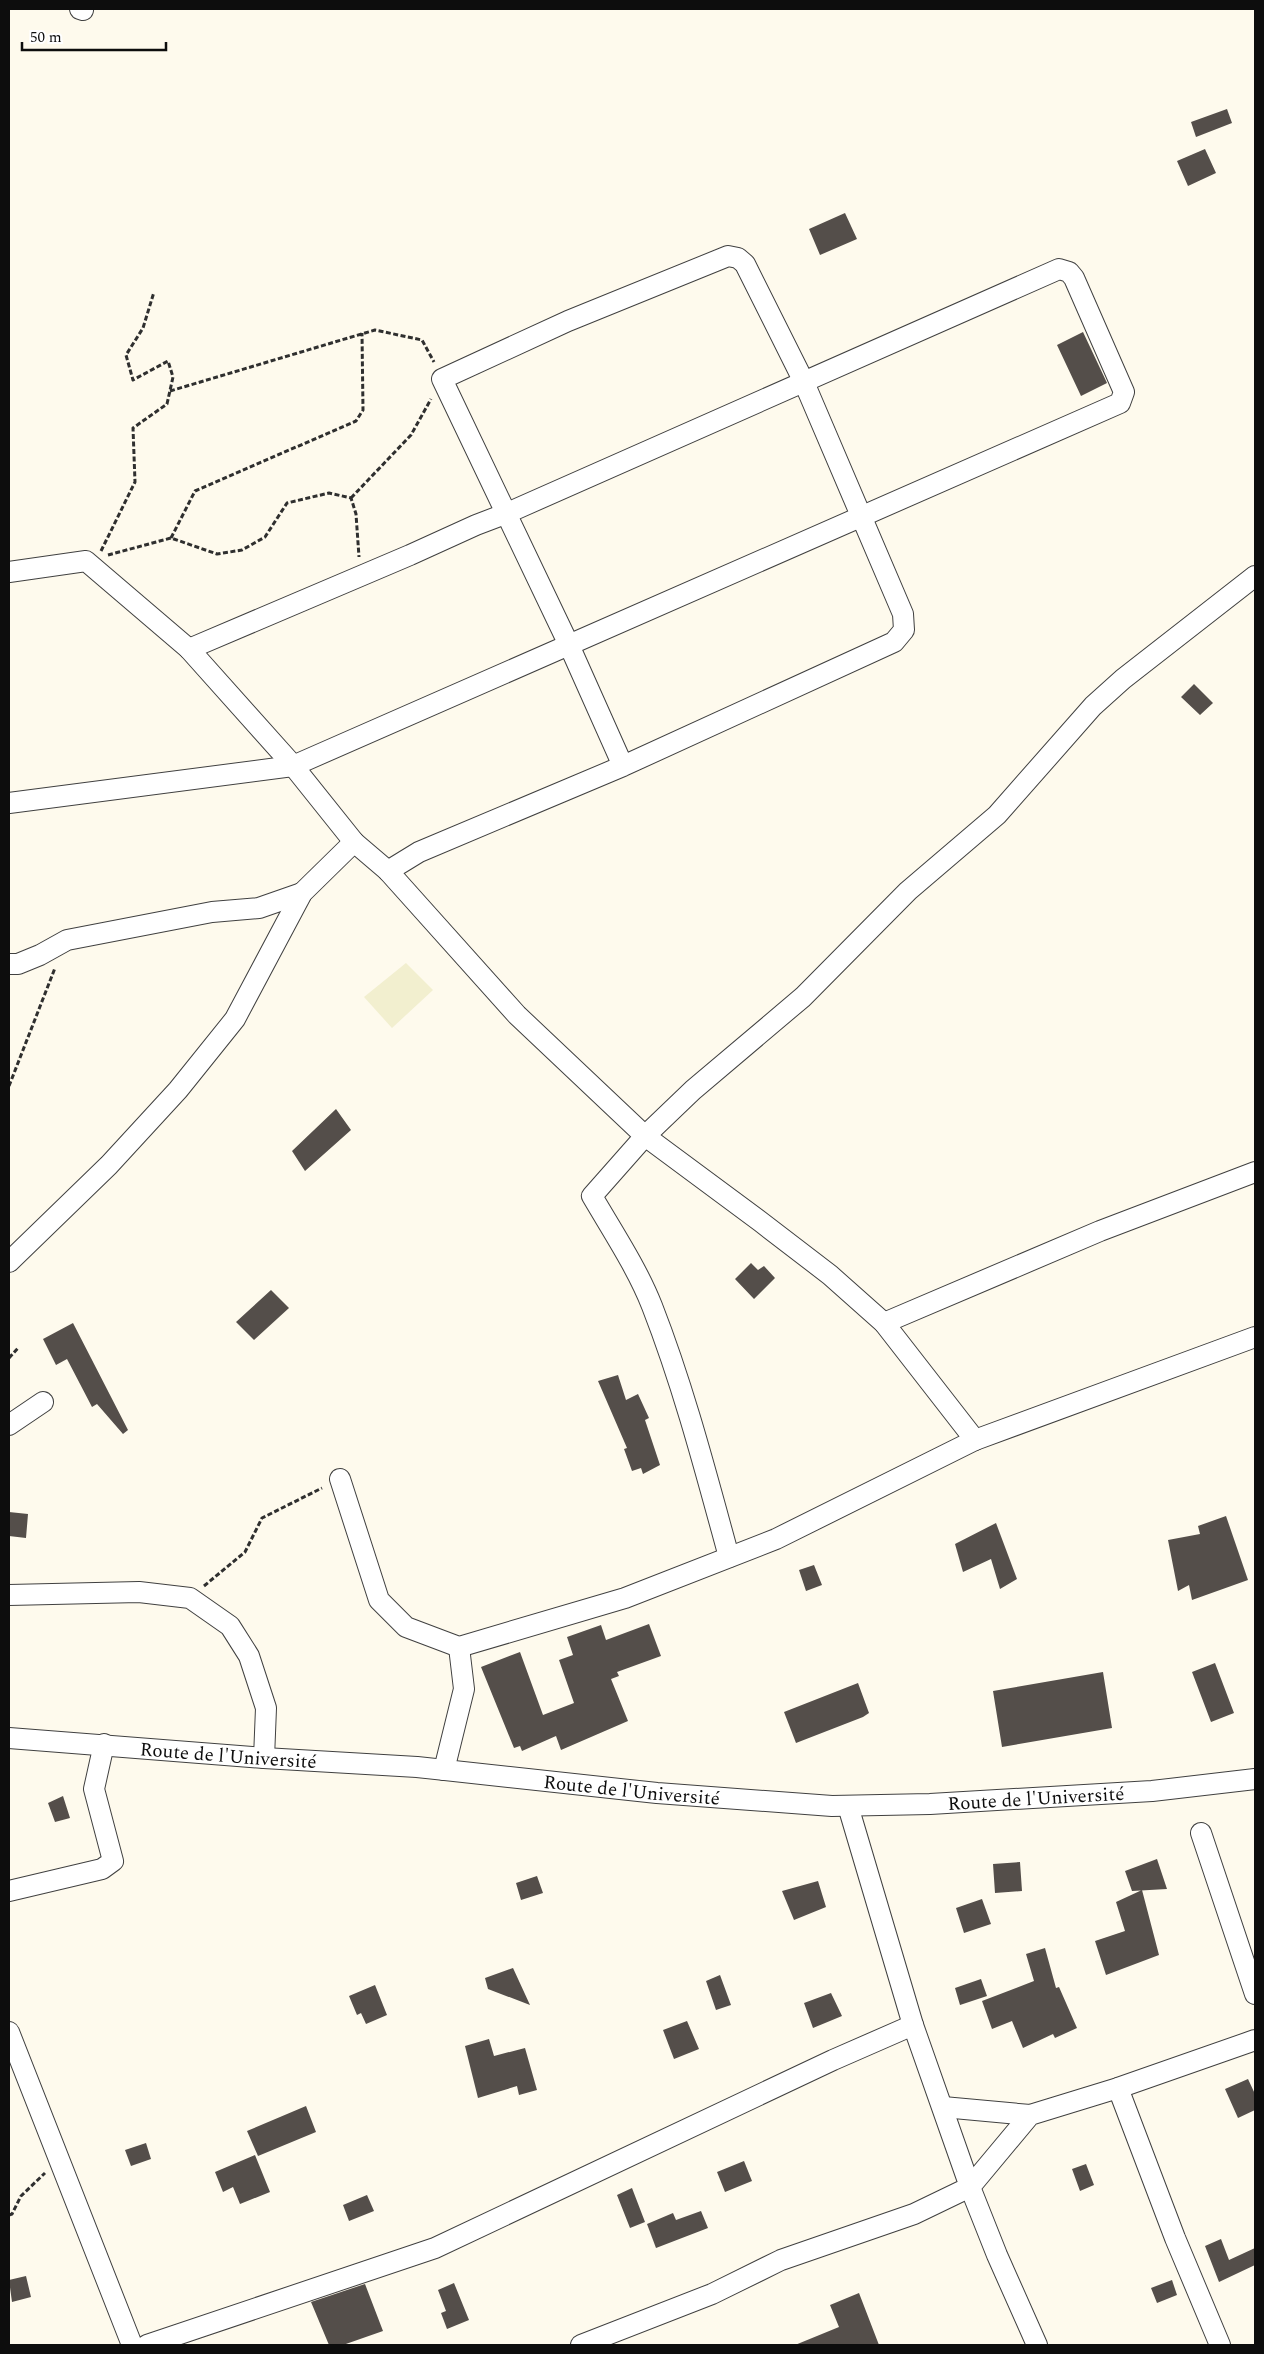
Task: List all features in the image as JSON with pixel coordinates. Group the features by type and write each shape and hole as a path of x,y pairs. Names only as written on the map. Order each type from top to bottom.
{"street":[{"path":"388,871 419,852 622,766 894,642 904,630 902,614 803,380 745,264 738,258 728,256 568,321 442,379 569,645 622,766"},
{"path":"9,803 293,766 1120,403 1124,392 1074,278 1069,272 1058,269 803,380 506,514 476,525 189,650"},
{"path":"9,572 91,559 189,650 293,766 354,842 388,871 517,1015 645,1136 830,1275 884,1323 975,1440"},
{"path":"729,1557 691,1421 652,1305 625,1252 592,1196 645,1136 693,1090 803,997 908,891 997,815 1093,706 1123,680 1255,576"},
{"path":"9,1262 110,1165 178,1090 235,1018 302,893 354,842"},
{"path":"9,964 18,964 40,955 66,940 212,912 258,908 302,893"},
{"path":"884,1323 1100,1231 1255,1172"},
{"path":"340,1479 379,1600 406,1628 459,1646 625,1598 776,1539 975,1440 1255,1336"},
{"path":"9,1425 43,1402"},
{"path":"9,1595 139,1592 190,1598 230,1626 249,1656 266,1708 264,1758"},
{"path":"444,1770 464,1689 459,1646"},
{"name":"Route de l'Université","path":"9,1738 444,1770 657,1793 848,1806 930,1804 1152,1791 1255,1779"},
{"path":"9,1891 102,1869 113,1860 94,1789 104,1744"},
{"path":"848,1806 913,2025 970,2187 997,2255 1037,2345"},
{"path":"1201,1833 1255,1994"},
{"path":"147,2345 435,2248 833,2060 913,2025"},
{"path":"9,2032 17,2058 60,2159 132,2345"},
{"path":"943,2107 1030,2115 1118,2088 1255,2040"},
{"path":"1118,2088 1175,2238 1220,2345"},
{"path":"581,2345 712,2294 781,2260 914,2214 970,2187 1030,2115"}],"path":[{"path":"91,559 134,482 133,428 167,404 173,377 168,361 133,380 126,355 143,328 154,292"},
{"path":"170,391 375,330 422,340 442,379 411,435 351,498"},
{"path":"171,538 194,491 356,421 363,410 362,334"},
{"path":"91,559 171,538 217,554 242,550 265,537 287,503 328,493 351,498"},
{"path":"351,498 356,514 359,559"},
{"path":"9,1086 66,940"},
{"path":"9,1358 18,1348"},
{"path":"190,1598 245,1552 262,1518 340,1479"},
{"path":"9,2215 12,2214 21,2196 60,2159"}],"shaded area":[{"path":"406,963 433,990 392,1028 364,997"}],"building":[{"path":"1227,109 1232,123 1196,137 1191,122"},
{"path":"1205,149 1216,173 1188,186 1177,161"},
{"path":"845,213 857,239 820,255 809,229"},
{"path":"1083,332 1107,383 1081,396 1057,345"},
{"path":"1194,684 1213,703 1200,715 1181,697"},
{"path":"336,1109 351,1130 305,1171 292,1151"},
{"path":"751,1263 758,1270 764,1266 775,1278 754,1299 735,1279"},
{"path":"271,1290 289,1308 254,1340 236,1322"},
{"path":"73,1323 128,1430 123,1434 97,1404 92,1407 67,1359 56,1365 43,1339"},
{"path":"618,1375 626,1400 638,1394 649,1418 645,1420 660,1465 643,1474 641,1468 632,1471 624,1449 627,1448 598,1381"},
{"path":"9,1512 28,1514 26,1538 9,1536"},
{"path":"1226,1516 1248,1580 1192,1600 1189,1585 1178,1591 1168,1540 1200,1534 1198,1526"},
{"path":"996,1523 1017,1579 1000,1589 991,1559 963,1572 955,1544"},
{"path":"814,1565 822,1585 806,1591 799,1570"},
{"path":"649,1624 661,1656 617,1672 619,1676 611,1679 628,1721 561,1750 556,1736 522,1751 520,1746 514,1748 481,1667 520,1652 543,1715 574,1703 559,1660 573,1655 567,1637 601,1625 606,1640"},
{"path":"1215,1663 1234,1713 1211,1722 1192,1672"},
{"path":"1103,1672 1112,1728 1002,1747 993,1691"},
{"path":"858,1683 869,1713 796,1743 784,1712"},
{"path":"63,1796 70,1818 55,1822 48,1803"},
{"path":"1157,1859 1167,1889 1132,1891 1125,1871"},
{"path":"1020,1862 1022,1891 995,1893 993,1864"},
{"path":"537,1876 543,1893 521,1900 516,1883"},
{"path":"818,1881 826,1907 794,1920 782,1891"},
{"path":"1142,1890 1159,1955 1106,1975 1095,1941 1125,1931 1116,1902"},
{"path":"982,1899 991,1924 964,1933 956,1908"},
{"path":"1045,1948 1056,1988 1059,1987 1077,2028 1055,2038 1053,2034 1023,2048 1012,2021 992,2029 982,2001 1034,1981 1026,1954"},
{"path":"513,1968 530,2005 488,1989 485,1978"},
{"path":"720,1975 731,2005 716,2010 706,1981"},
{"path":"981,1979 987,1996 960,2005 955,1988"},
{"path":"375,1985 387,2015 366,2024 361,2013 357,2015 349,1996"},
{"path":"831,1993 842,2016 813,2028 804,2003"},
{"path":"687,2021 699,2049 674,2059 663,2030"},
{"path":"489,2039 494,2056 525,2048 537,2090 519,2095 517,2086 478,2098 465,2046"},
{"path":"1248,2079 1255,2094 1255,2110 1238,2118 1225,2089"},
{"path":"306,2106 316,2132 258,2156 247,2131"},
{"path":"146,2143 151,2159 131,2166 125,2150"},
{"path":"255,2155 270,2192 240,2204 233,2187 223,2192 215,2172"},
{"path":"744,2161 752,2181 725,2192 717,2172"},
{"path":"1086,2164 1094,2185 1080,2191 1072,2169"},
{"path":"632,2188 645,2222 630,2228 617,2195"},
{"path":"367,2195 374,2211 349,2221 343,2205"},
{"path":"701,2211 708,2228 656,2248 647,2224 673,2213 676,2220"},
{"path":"1221,2239 1229,2260 1255,2248 1255,2265 1219,2282 1205,2246"},
{"path":"26,2276 31,2297 12,2302 9,2280"},
{"path":"1172,2280 1177,2295 1157,2303 1151,2288"},
{"path":"454,2283 469,2320 447,2329 441,2313 446,2311 438,2290"},
{"path":"365,2284 383,2331 343,2345 329,2345 311,2302"},
{"path":"859,2293 879,2345 795,2345 839,2327 830,2305"}]}
